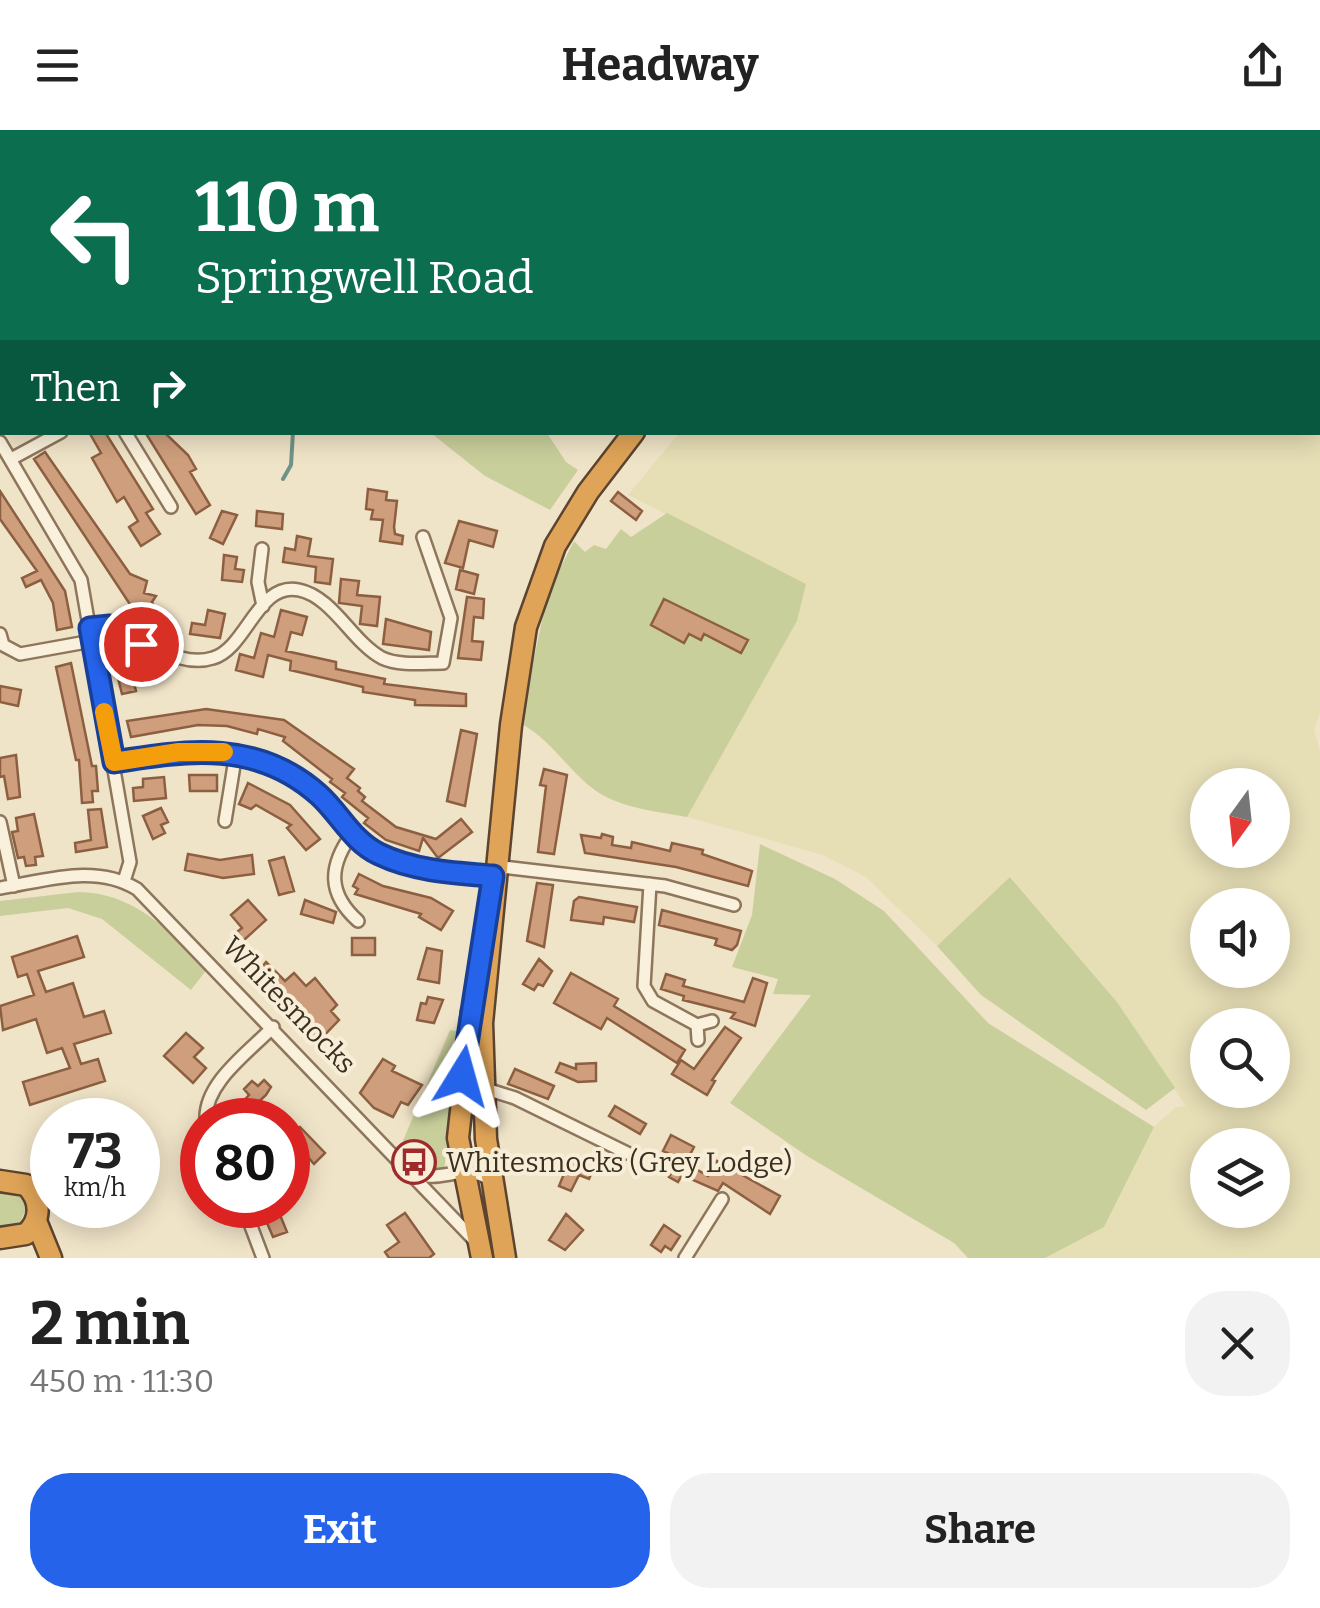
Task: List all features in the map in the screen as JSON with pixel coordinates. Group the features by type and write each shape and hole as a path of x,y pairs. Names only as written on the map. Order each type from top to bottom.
{"highway":[{"path":"504,1258 483,1088 482,1023 493,878 526,627 555,546 588,492 632,435"},
{"path":"481,1252 464,1220 458,1138 462,1076 482,927 493,878"},
{"path":"5,1176 30,1195"},
{"path":"4,1238 26,1234 31,1228"},
{"path":"39,1228 50,1258"},
{"path":"4,1238 38,1258"}],"street":[{"path":"11,459 55,435"},
{"path":"127,435 171,507"},
{"path":"0,442 77,569 130,862 124,881 86,874 0,888"},
{"path":"0,634 3,646 20,654 110,626 141,644 202,660 217,658 264,606 286,589 305,592 382,658 443,663 451,618 423,538"},
{"path":"262,549 258,582 264,606"},
{"path":"114,762 201,750 236,753 276,766 300,780 332,808 352,834 378,854 401,863 493,878 650,884 734,905"},
{"path":"224,821 236,753"},
{"path":"0,822 14,886"},
{"path":"352,834 332,873 337,898 358,921"},
{"name":"Whitesmocks","path":"124,881 150,900 411,1172 464,1220"},
{"path":"650,884 644,986 653,1001 697,1025 712,1021"},
{"path":"697,1025 698,1040"},
{"path":"209,1098 273,1027"},
{"path":"483,1088 515,1098 627,1153"},
{"path":"411,1172 427,1178 462,1170 481,1173 492,1181"},
{"path":"685,1258 722,1198"},
{"path":"464,1220 483,1220 496,1204"},
{"path":"251,1228 262,1258"}],"shaded area":[{"path":"677,435 1320,435 1320,713 1314,730 1320,751 1320,1258 1045,1258 1104,1227 1154,1127 1176,1107 1186,1106 1117,1002 1011,877 937,946 866,877 823,855 687,817 797,621 806,584 628,495"}],"green space":[{"path":"434,435 548,435 566,462 578,470 550,510 485,476"},
{"path":"667,513 806,584 797,621 687,817 640,809 606,797 520,723 548,593 574,541 585,552 594,545 606,549 621,529 631,537"},
{"path":"760,844 835,879 884,911 988,1023 1154,1127 1104,1227 1045,1258 968,1258 954,1243 807,1156 730,1103 811,995 773,994 778,979 732,967 752,915"},
{"path":"1010,877 1117,1002 1175,1088 1146,1110 981,995 937,946"},
{"path":"78,892 117,899 150,916 208,968 191,990 102,919 68,908 0,916 0,901"},
{"path":"450,1030 461,1032 444,1170 421,1171 399,1150"},
{"path":"17,1192 27,1206 18,1228 0,1229 0,1193"}],"building":[{"path":"91,435 107,435 153,509 146,513 160,534 141,546 129,527 138,521 124,497 117,502 92,458 101,453"},
{"path":"147,435 167,435 188,455 196,469 190,472 210,505 196,514"},
{"path":"45,452 130,574 147,581 144,593 156,596 152,602 159,619 145,627 34,459"},
{"path":"368,489 387,492 386,500 397,501 394,527 395,534 403,536 402,544 380,541 383,520 371,519 373,510 366,509"},
{"path":"0,491 65,591 72,627 57,630 53,603 41,580 26,587 22,578 37,571 0,519"},
{"path":"618,492 642,511 636,520 611,501"},
{"path":"222,511 237,515 223,544 210,538"},
{"path":"257,511 283,514 282,529 256,526"},
{"path":"459,521 497,531 493,547 469,540 463,568 445,563"},
{"path":"297,536 311,539 308,556 333,559 330,584 315,582 316,567 283,562 285,548 295,550"},
{"path":"224,555 237,557 235,569 244,570 242,582 222,580"},
{"path":"460,570 478,575 474,594 456,589"},
{"path":"341,579 359,581 357,595 380,597 377,626 360,624 362,606 339,603"},
{"path":"467,597 484,599 483,618 474,617 472,641 483,642 481,660 458,658"},
{"path":"664,599 748,640 741,653 704,634 701,640 689,634 684,643 651,625"},
{"path":"208,610 225,614 220,638 190,634 192,623 205,625"},
{"path":"281,610 307,617 302,635 291,632 286,651 336,662 336,669 385,679 384,684 466,694 466,706 415,705 415,700 363,692 363,687 290,670 291,661 268,655 263,677 236,670 240,654 254,658 261,633 274,637"},
{"path":"386,619 431,632 429,650 383,644"},
{"path":"71,663 92,766 96,766 98,791 92,791 93,802 82,803 79,760 56,667"},
{"path":"129,663 136,691 122,694 115,666"},
{"path":"0,686 21,690 18,706 0,702"},
{"path":"206,709 284,720 354,769 347,778 360,788 358,791 365,797 362,801 396,827 436,839 461,819 472,832 438,858 423,838 419,851 386,840 364,823 368,818 342,797 345,793 330,782 332,779 283,741 285,737 258,729 257,734 227,726 198,725 131,737 127,721"},
{"path":"461,730 477,734 465,806 447,801"},
{"path":"16,755 20,797 8,799 4,776 0,777 0,758"},
{"path":"544,769 567,775 554,854 538,852 546,786 540,785"},
{"path":"189,775 217,775 217,791 190,791"},
{"path":"164,777 166,798 134,801 133,788 143,787 143,779"},
{"path":"248,783 290,805 320,839 306,850 287,828 291,825 256,805 251,809 239,804"},
{"path":"161,808 168,822 161,825 165,833 153,839 143,816"},
{"path":"101,809 107,847 76,852 75,843 91,840 88,810"},
{"path":"34,814 43,856 35,857 36,865 26,866 24,857 18,858 12,832 18,831 16,818"},
{"path":"602,834 613,837 612,845 631,848 632,842 670,851 672,843 703,850 702,854 752,871 748,886 676,867 585,853 581,835 601,838"},
{"path":"188,854 220,860 252,855 254,874 223,878 185,870"},
{"path":"284,857 294,891 279,895 269,861"},
{"path":"359,874 383,886 431,898 453,911 441,930 419,917 421,914 355,894 358,889 353,886"},
{"path":"537,883 553,885 544,947 527,941"},
{"path":"579,897 637,907 634,922 604,917 603,924 571,920 574,901"},
{"path":"248,900 266,920 244,940 237,932 242,928 231,915"},
{"path":"305,900 336,912 333,923 301,914"},
{"path":"662,910 741,931 737,945 732,950 715,945 717,939 659,925"},
{"path":"77,936 84,957 38,971 46,992 73,983 84,1017 104,1011 111,1033 74,1044 81,1064 98,1059 105,1081 52,1098 30,1098 30,1105 23,1082 70,1068 62,1048 47,1053 36,1019 3,1030 0,1006 34,995 27,974 18,977 12,957"},
{"path":"352,938 375,938 375,955 352,955"},
{"path":"427,948 442,951 439,983 418,979"},
{"path":"539,959 552,971 543,986 538,984 534,990 523,984"},
{"path":"266,962 285,981 294,973 306,986 315,978 337,1005 331,1011 339,1020 315,1045 251,980"},
{"path":"571,973 618,999 614,1006 685,1050 677,1063 607,1018 601,1029 554,1003"},
{"path":"666,974 685,980 683,986 744,1002 753,978 767,983 755,1026 731,1018 735,1013 683,1000 684,996 661,989"},
{"path":"428,997 443,1000 434,1023 417,1020 421,1003 426,1004"},
{"path":"725,1027 741,1038 712,1080 715,1081 707,1095 672,1074 681,1060 694,1069"},
{"path":"186,1033 203,1048 194,1057 206,1068 193,1083 164,1056"},
{"path":"383,1059 395,1066 392,1071 422,1085 408,1105 401,1102 393,1117 374,1108 360,1093"},
{"path":"560,1063 576,1069 576,1064 596,1063 596,1081 578,1082 556,1072"},
{"path":"515,1069 554,1086 548,1099 508,1084"},
{"path":"264,1080 271,1087 263,1098 246,1098 249,1095 244,1089 252,1081 258,1086"},
{"path":"615,1106 646,1124 640,1134 609,1116"},
{"path":"671,1135 694,1147 686,1162 663,1151"},
{"path":"310,1137 325,1153 314,1164 310,1159"},
{"path":"565,1158 593,1170 589,1179 579,1175 571,1191 559,1186 566,1169 561,1167"},
{"path":"679,1159 708,1176 717,1161 780,1196 770,1214 723,1183 718,1191 682,1175 678,1182 669,1177"},
{"path":"405,1213 434,1254 429,1258 389,1258 385,1252 399,1242 387,1225"},
{"path":"566,1214 583,1230 565,1250 549,1240"},
{"path":"664,1225 680,1236 671,1250 665,1246 661,1252 651,1245"},
{"path":"269,1228 285,1228 287,1232 273,1237"}],"waterway":[{"path":"283,479 291,465 293,435"}],"slow traffic":[{"path":"104,712 114,762 201,750 224,752"}],"place":[{"name":"Whitesmocks (Grey Lodge)","path":"414,1162"}],"route":[{"path":"141,644 110,626 90,628 114,762 201,750 255,758 276,766 316,792 352,834 378,854 441,871 493,876 482,927 462,1076"}]}
